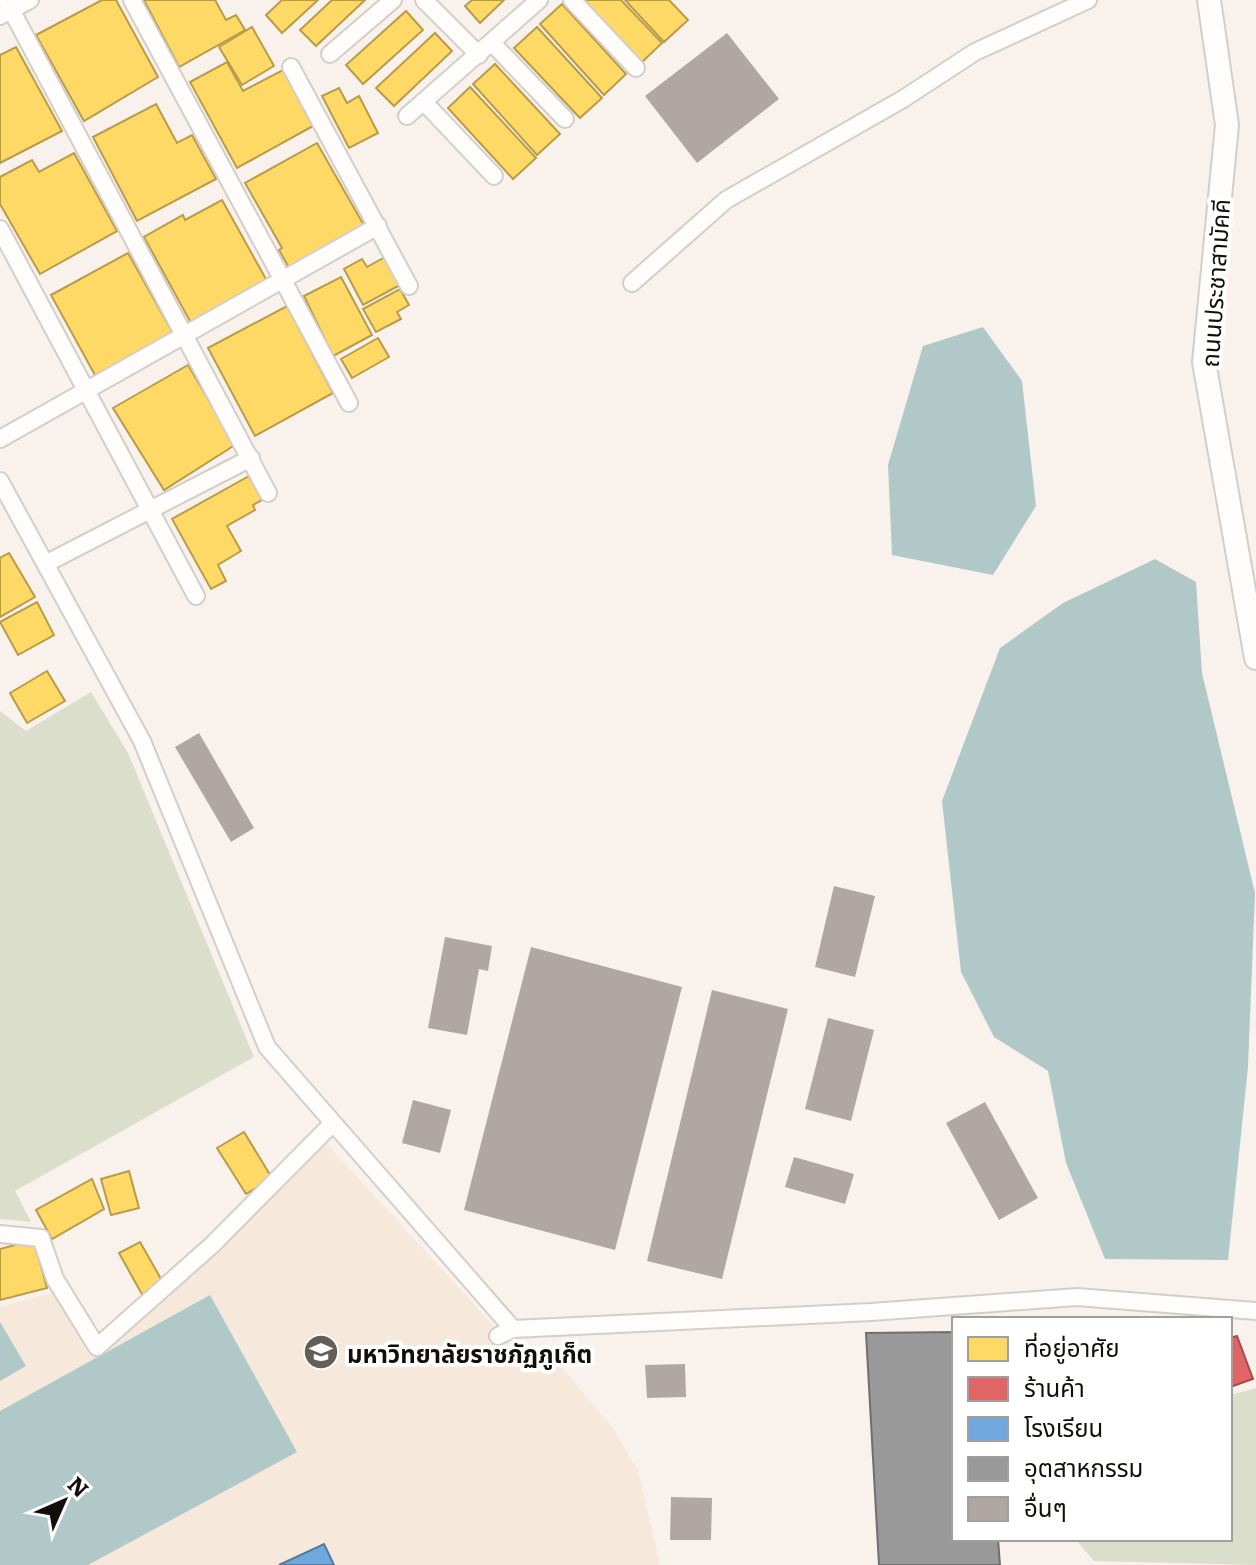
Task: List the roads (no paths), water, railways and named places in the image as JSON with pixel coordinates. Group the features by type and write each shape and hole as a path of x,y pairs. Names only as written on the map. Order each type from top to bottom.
{"street":[{"path":"30,0 6,9 268,493"},
{"path":"132,0 349,403"},
{"path":"330,54 393,0"},
{"path":"424,0 479,55"},
{"path":"407,116 539,0"},
{"path":"572,0 636,68"},
{"path":"632,283 726,200 903,99 975,52 1088,0"},
{"name":"ถนนประชาสามัคคี","path":"1209,0 1227,125 1204,362 1256,658"},
{"path":"492,43 565,119"},
{"path":"291,67 409,286"},
{"path":"424,102 494,176"},
{"path":"0,439 378,226"},
{"path":"0,229 196,596"},
{"path":"47,563 153,512 251,458"},
{"path":"0,481 142,741 267,1047 506,1333 1077,1297 1256,1311"},
{"path":"0,1234 41,1238 55,1279 97,1347 212,1245 332,1124"}],"water":[{"path":"983,327 1022,381 1036,506 993,575 892,555 888,465 923,346"},
{"path":"1155,559 1196,582 1202,673 1255,893 1248,1067 1228,1260 1105,1259 1066,1163 1048,1071 994,1037 961,972 942,801 1000,648 1063,603"},
{"path":"210,1295 297,1452 88,1565 0,1565 0,1411"},
{"path":"0,1322 26,1366 0,1381"}],"place":[{"name":"มหาวิทยาลัยราชภัฏภูเก็ต","path":"321,1352"}]}
